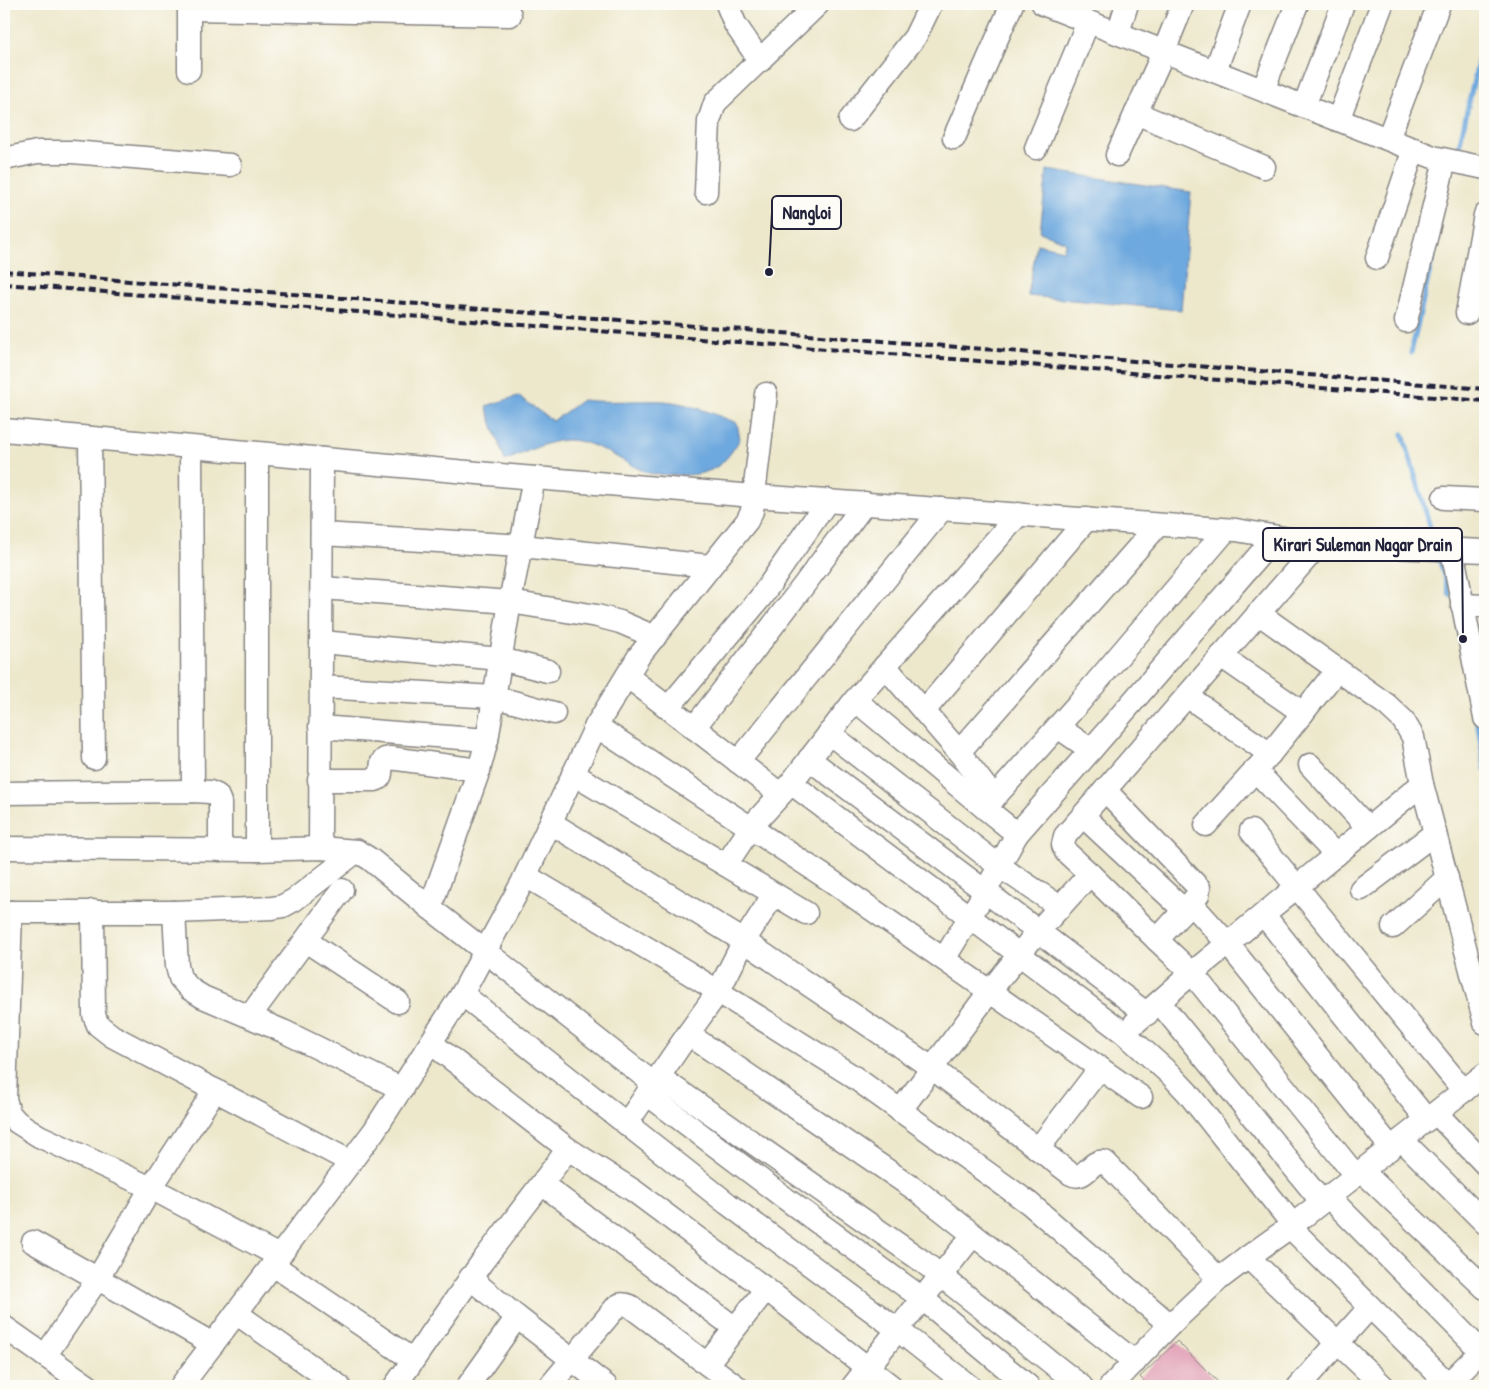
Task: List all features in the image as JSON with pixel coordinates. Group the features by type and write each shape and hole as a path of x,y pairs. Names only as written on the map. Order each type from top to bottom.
{"street":[{"path":"727,4 735,24 760,61"},
{"path":"706,192 709,121 715,103 818,4"},
{"path":"850,120 915,37 931,4"},
{"path":"954,138 1012,4"},
{"path":"1047,4 1088,15 1118,33 1414,149 1444,160 1485,168"},
{"path":"1118,33 1126,4"},
{"path":"1117,155 1183,4"},
{"path":"1215,71 1240,4"},
{"path":"1263,90 1297,4"},
{"path":"1304,106 1343,4"},
{"path":"1338,120 1382,4"},
{"path":"1388,139 1439,4"},
{"path":"189,70 189,6 510,15"},
{"path":"1036,148 1088,15"},
{"path":"1136,113 1264,167"},
{"path":"1377,258 1414,149"},
{"path":"4,159 36,152 72,152 230,165"},
{"path":"1406,321 1444,160"},
{"path":"1467,313 1485,215"},
{"path":"181,1386 374,1131 462,994 526,876 596,726 640,656 747,521 752,511 766,394"},
{"path":"4,430 534,478 1226,530 1318,544 1485,551"},
{"path":"90,438 94,758"},
{"path":"191,448 193,791"},
{"path":"257,454 257,850"},
{"path":"320,848 322,459"},
{"path":"430,908 479,770 487,740 510,602 534,478"},
{"path":"1444,498 1485,500"},
{"path":"668,708 761,597 828,500"},
{"path":"694,728 865,503"},
{"path":"738,762 942,509"},
{"path":"726,865 750,828 785,789 855,700 1019,514"},
{"path":"924,711 1087,520"},
{"path":"959,752 1158,525"},
{"path":"990,804 1226,530"},
{"path":"322,534 522,546 710,566"},
{"path":"944,959 986,892 1017,834 1275,537"},
{"path":"1318,544 1082,816 1065,836 1063,844 1066,852 1192,973 1359,1173 1485,1288"},
{"path":"1441,549 1477,641 1485,718"},
{"path":"322,588 510,602 596,616 620,622 655,637"},
{"path":"1462,605 1485,606"},
{"path":"1258,613 1387,705 1403,720 1413,737 1422,784 1485,1023"},
{"path":"322,642 500,659 548,670"},
{"path":"1220,656 1303,713"},
{"path":"885,666 959,752 990,804"},
{"path":"1206,825 1270,754 1337,670"},
{"path":"627,676 738,762 785,789 969,918 1124,1033 1187,1092 1292,1226 1448,1386 1484,1351 1326,1199 1153,1008 1038,930 809,759"},
{"path":"322,687 495,697 554,712"},
{"path":"1187,696 1270,754"},
{"path":"855,700 990,804 1017,834"},
{"path":"596,726 830,880 1141,1097"},
{"path":"320,727 487,740"},
{"path":"1058,727 1091,750"},
{"path":"829,733 999,866 1060,907"},
{"path":"319,780 379,779 382,762 390,758 479,770"},
{"path":"1310,764 1368,828"},
{"path":"1255,770 1336,856"},
{"path":"574,774 806,913"},
{"path":"1124,1033 1192,973 1422,784"},
{"path":"1105,790 1197,884 1200,892 1157,940"},
{"path":"4,794 210,792 217,795 220,802 220,850"},
{"path":"1082,816 1228,944 1397,1144 1485,1223"},
{"path":"550,823 744,941 932,1068 1070,1174 1076,1177 1082,1176 1097,1162 1105,1162 1219,1280"},
{"path":"1112,1386 1170,1325 1219,1280 1292,1226 1432,1116 1478,1084 1297,887 1251,831"},
{"path":"1361,889 1435,832"},
{"path":"4,848 220,850 320,848 357,851 370,859 653,1085 786,1199 923,1299 1028,1386"},
{"path":"357,851 294,900 283,906 261,909 174,912 7,912 6,1099 9,1113 17,1122 39,1136 151,1188 276,1260 413,1360"},
{"path":"900,1111 1038,930 1090,874"},
{"path":"526,876 718,992 851,1076 1028,1203 1170,1325"},
{"path":"1393,927 1447,878"},
{"path":"250,1016 342,890"},
{"path":"627,1123 718,992 744,941 774,894"},
{"path":"93,911 94,1015 98,1025 112,1036 351,1162"},
{"path":"174,912 177,966 180,978 190,989 203,997 250,1016 402,1088"},
{"path":"1264,915 1432,1116 1485,1164"},
{"path":"306,941 398,1002"},
{"path":"462,994 728,1204 898,1330 969,1386"},
{"path":"688,1034 919,1192 1134,1362"},
{"path":"431,1043 568,1149 634,1191 766,1289 891,1386"},
{"path":"1038,1149 1100,1068"},
{"path":"653,1085 804,1178 940,1276 1081,1386"},
{"path":"45,1356 98,1278 151,1188 215,1090"},
{"path":"395,1386 470,1278 568,1149"},
{"path":"542,1184 736,1328"},
{"path":"853,1386 973,1235"},
{"path":"33,1242 213,1344"},
{"path":"1248,1257 1338,1342 1377,1384"},
{"path":"470,1278 606,1386"},
{"path":"707,1364 766,1289"},
{"path":"550,1386 620,1304 630,1306 736,1386"},
{"path":"1299,1386 1370,1307"},
{"path":"236,1313 339,1386"},
{"path":"468,1386 517,1317"},
{"path":"4,1326 88,1386"}],"water":[{"path":"1047,170 1191,192 1181,310 1028,296 1037,244 1063,250 1066,242 1040,232"},
{"path":"518,396 553,421 582,400 674,402 702,409 737,423 740,439 720,465 695,474 671,475 648,473 598,448 577,441 567,440 543,445 505,461 486,406"}],"building":[{"path":"1177,1341 1222,1386 1149,1386 1140,1377"}],"waterway":[{"path":"1458,151 1485,31"},
{"path":"1411,353 1434,252"},
{"path":"1403,434 1435,544"},
{"path":"1438,555 1450,595"},
{"path":"1477,720 1485,769"}],"railway":[{"path":"4,271 1485,389"},
{"path":"4,284 1485,401"}],"place":[{"name":"Nangloi","path":"769,272"},
{"name":"Kirari Suleman Nagar Drain","path":"1463,639"}]}
